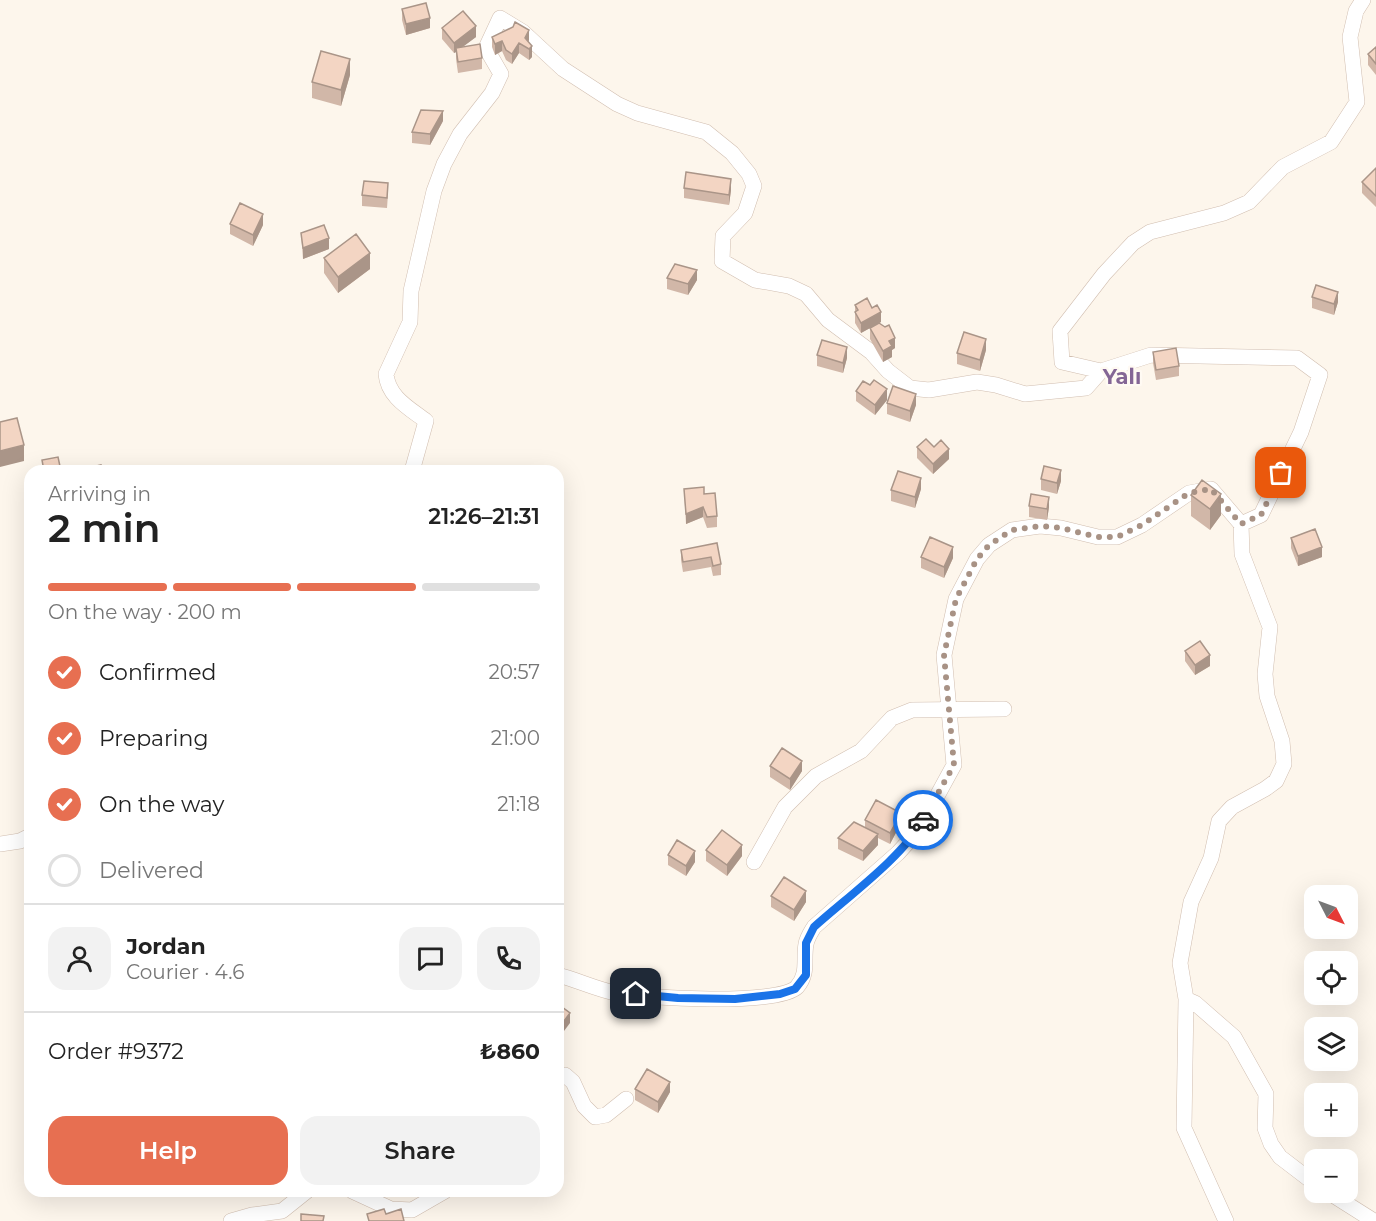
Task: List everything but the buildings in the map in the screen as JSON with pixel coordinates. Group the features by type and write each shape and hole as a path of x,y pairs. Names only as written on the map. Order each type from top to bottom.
{"street":[{"path":"1241,524 1261,515 1301,432 1320,375 1297,357 1151,355 1101,371 1062,362 1060,332 1104,274 1133,243 1150,232 1224,213 1249,202 1283,167 1331,142 1357,102 1350,37 1356,11 1363,0"},
{"path":"414,465 426,421 395,397 387,383 386,374 410,322 411,291 434,191 444,164 460,134 492,93 501,74 486,48 501,18 523,32 563,69 617,104 706,132 732,153 749,174 754,186 745,213 723,236 722,261 755,280 789,286 806,294 828,320 871,352 888,371 909,388 929,390 977,382 1025,394 1086,388 1101,371"},
{"path":"564,977 614,992 678,998 735,999 780,994 795,989 806,975 806,943 814,927 898,853 918,831 954,765 944,655 956,599 977,559 989,545 1012,530 1040,526 1061,528 1098,537 1117,537 1142,525 1189,493 1211,489 1241,524 1242,554 1270,627 1265,674 1267,696 1282,741 1284,764 1276,781 1232,807 1219,821 1211,858 1191,903 1180,963 1186,999 1184,1128 1226,1221"},
{"path":"754,862 785,807 816,777 861,751 892,718 912,710 1004,709"},
{"path":"0,844 24,839"},
{"path":"1186,999 1194,1003 1234,1037 1266,1094 1265,1128 1271,1144 1281,1157 1304,1175"},
{"path":"564,1075 573,1082 584,1106 595,1117 606,1115 626,1099"},
{"path":"231,1221 252,1215 282,1211 300,1197"},
{"path":"365,1197 391,1209 412,1210 435,1197"},
{"path":"1345,1203 1374,1221"}],"way so far":[{"path":"923,820 954,765 944,655 956,599 977,559 989,545 1012,530 1040,526 1061,528 1098,537 1117,537 1142,525 1189,493 1211,489 1241,524 1261,515 1281,473"}],"district":[{"name":"Yalı","path":"1122,376"}],"route":[{"path":"636,994 678,998 735,999 780,994 795,989 806,975 806,943 814,927 898,853 918,831 923,820"}]}
